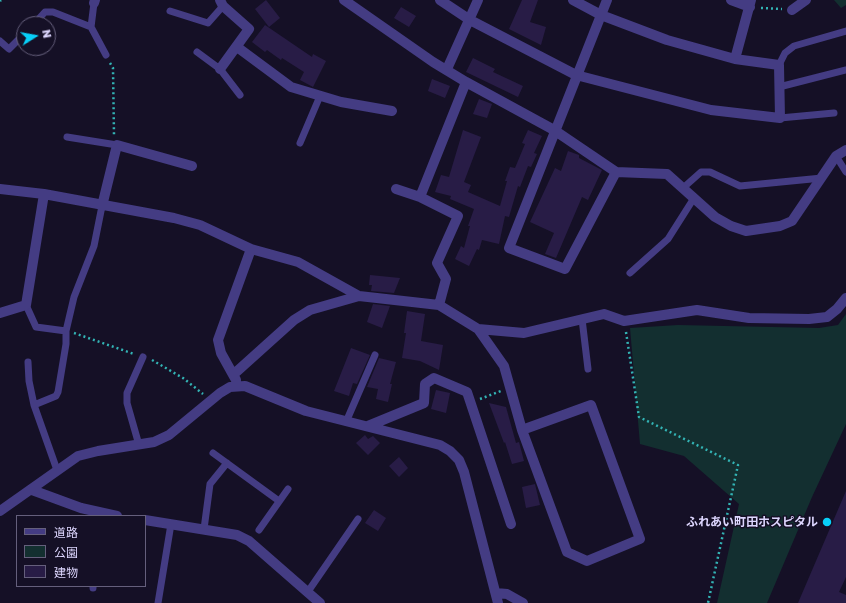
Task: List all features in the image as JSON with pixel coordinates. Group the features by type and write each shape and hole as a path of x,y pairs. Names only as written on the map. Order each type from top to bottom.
{"street":[{"path":"344,0 433,62 447,69 466,82 554,130 616,172 667,174 715,216 730,226 746,230 780,226 792,221 836,156 846,150"},
{"path":"440,0 470,20 576,75 711,110 780,118 779,66 735,59 667,40 601,15 573,0"},
{"path":"447,69 478,0"},
{"path":"607,0 554,130 509,248 565,269 616,172"},
{"path":"730,0 751,3 735,59"},
{"path":"792,10 806,0"},
{"path":"220,70 249,30 222,3"},
{"path":"236,47 291,87 341,102 392,111"},
{"path":"420,196 466,82"},
{"path":"102,206 117,145 192,166"},
{"path":"396,189 420,196 458,216 437,263 446,279 439,305"},
{"path":"0,190 44,194 102,206 174,218 200,225 251,249 298,262 359,296"},
{"path":"0,313 26,305 44,194"},
{"path":"238,385 234,374 221,353 218,340 251,249"},
{"path":"234,374 294,320 310,310 359,296 439,305 478,328 524,333 604,314 624,321 697,310 749,318 809,319 827,317 837,309 846,298"},
{"path":"478,328 504,366 522,430 567,552 587,561 640,539 591,405 522,430"},
{"path":"368,426 424,403 425,384 434,378 467,392 472,402 511,524"},
{"path":"0,511 32,490 57,470 78,456 98,451 138,445 169,435 220,393 238,385 245,386 306,411 440,445 459,460 497,598 507,594 523,603"},
{"path":"32,490 101,515"},
{"path":"146,520 237,535 248,541 320,603"}],"lane":[{"path":"95,2 91,27 106,55"},
{"path":"170,10 208,23 222,3"},
{"path":"42,16 46,12 52,12 91,27"},
{"path":"779,66 785,53 794,46 846,32"},
{"path":"0,41 9,49 16,42"},
{"path":"197,52 220,70 240,95"},
{"path":"779,87 846,70"},
{"path":"300,143 320,96"},
{"path":"780,118 834,113"},
{"path":"67,137 117,145"},
{"path":"836,156 846,172"},
{"path":"683,188 701,172 710,172 740,186 822,178"},
{"path":"630,273 668,239 694,198"},
{"path":"34,405 56,396 58,392 66,344 66,331 74,298 94,246 102,206"},
{"path":"26,305 36,327 66,331"},
{"path":"582,319 588,370"},
{"path":"346,422 375,355"},
{"path":"138,445 127,403 127,393 143,357"},
{"path":"28,362 29,380 34,405 57,470"},
{"path":"213,453 279,501"},
{"path":"204,529 210,484 227,464"},
{"path":"259,530 288,488"},
{"path":"307,593 358,519"},
{"path":"158,603 171,524"}],"path":[{"path":"751,3 792,10"},
{"path":"106,55 113,68 113,131 117,145"},
{"path":"626,333 639,417 738,465 708,603"},
{"path":"472,402 510,388"}],"green space":[{"path":"834,0 846,0 846,5 841,8"},
{"path":"846,314 846,424 812,497 767,603 717,603 739,504 684,456 640,444 630,328 678,325 819,328 838,325"}],"building":[{"path":"266,0 280,18 269,27 255,9"},
{"path":"522,0 538,0 530,22 546,27 541,45 509,29"},
{"path":"401,7 416,16 409,27 394,18"},
{"path":"265,25 312,57 313,54 326,61 313,87 300,80 304,72 282,58 281,60 267,50 265,52 252,42"},
{"path":"473,58 495,69 493,72 523,86 518,97 466,72"},
{"path":"432,79 450,86 445,98 428,91"},
{"path":"479,99 492,104 487,118 473,114"},
{"path":"463,130 481,137 464,182 471,185 468,192 500,206 507,181 505,181 510,167 515,168 525,144 522,143 528,130 542,136 534,153 537,154 531,167 528,166 520,187 518,186 509,217 505,216 499,244 482,240 479,250 477,249 469,266 455,259 461,246 464,248 470,226 468,226 474,209 450,199 451,196 435,192 441,175 449,177"},
{"path":"568,151 579,155 579,158 602,170 588,200 582,197 556,258 545,254 554,233 530,222 555,168 561,171"},
{"path":"370,275 400,278 394,293 371,291 372,285 369,285"},
{"path":"373,304 390,306 382,328 367,322"},
{"path":"407,311 425,314 421,341 443,345 439,370 420,361 402,358 406,333 404,333"},
{"path":"351,348 370,355 357,384 353,383 349,396 334,391"},
{"path":"379,358 396,362 390,384 392,384 388,402 376,399 378,389 367,387"},
{"path":"436,390 450,393 446,413 431,409"},
{"path":"489,403 506,407 516,443 519,442 524,461 512,464 505,442 504,443"},
{"path":"365,435 368,439 373,436 380,443 368,455 356,443"},
{"path":"399,457 408,468 399,477 389,466"},
{"path":"535,484 540,505 526,508 522,487"},
{"path":"846,491 846,577 839,592 846,595 846,603 798,603"},
{"path":"374,510 386,518 378,531 365,523"}],"place":[{"name":"ふれあい町田ホスピタル","path":"827,522"}]}
